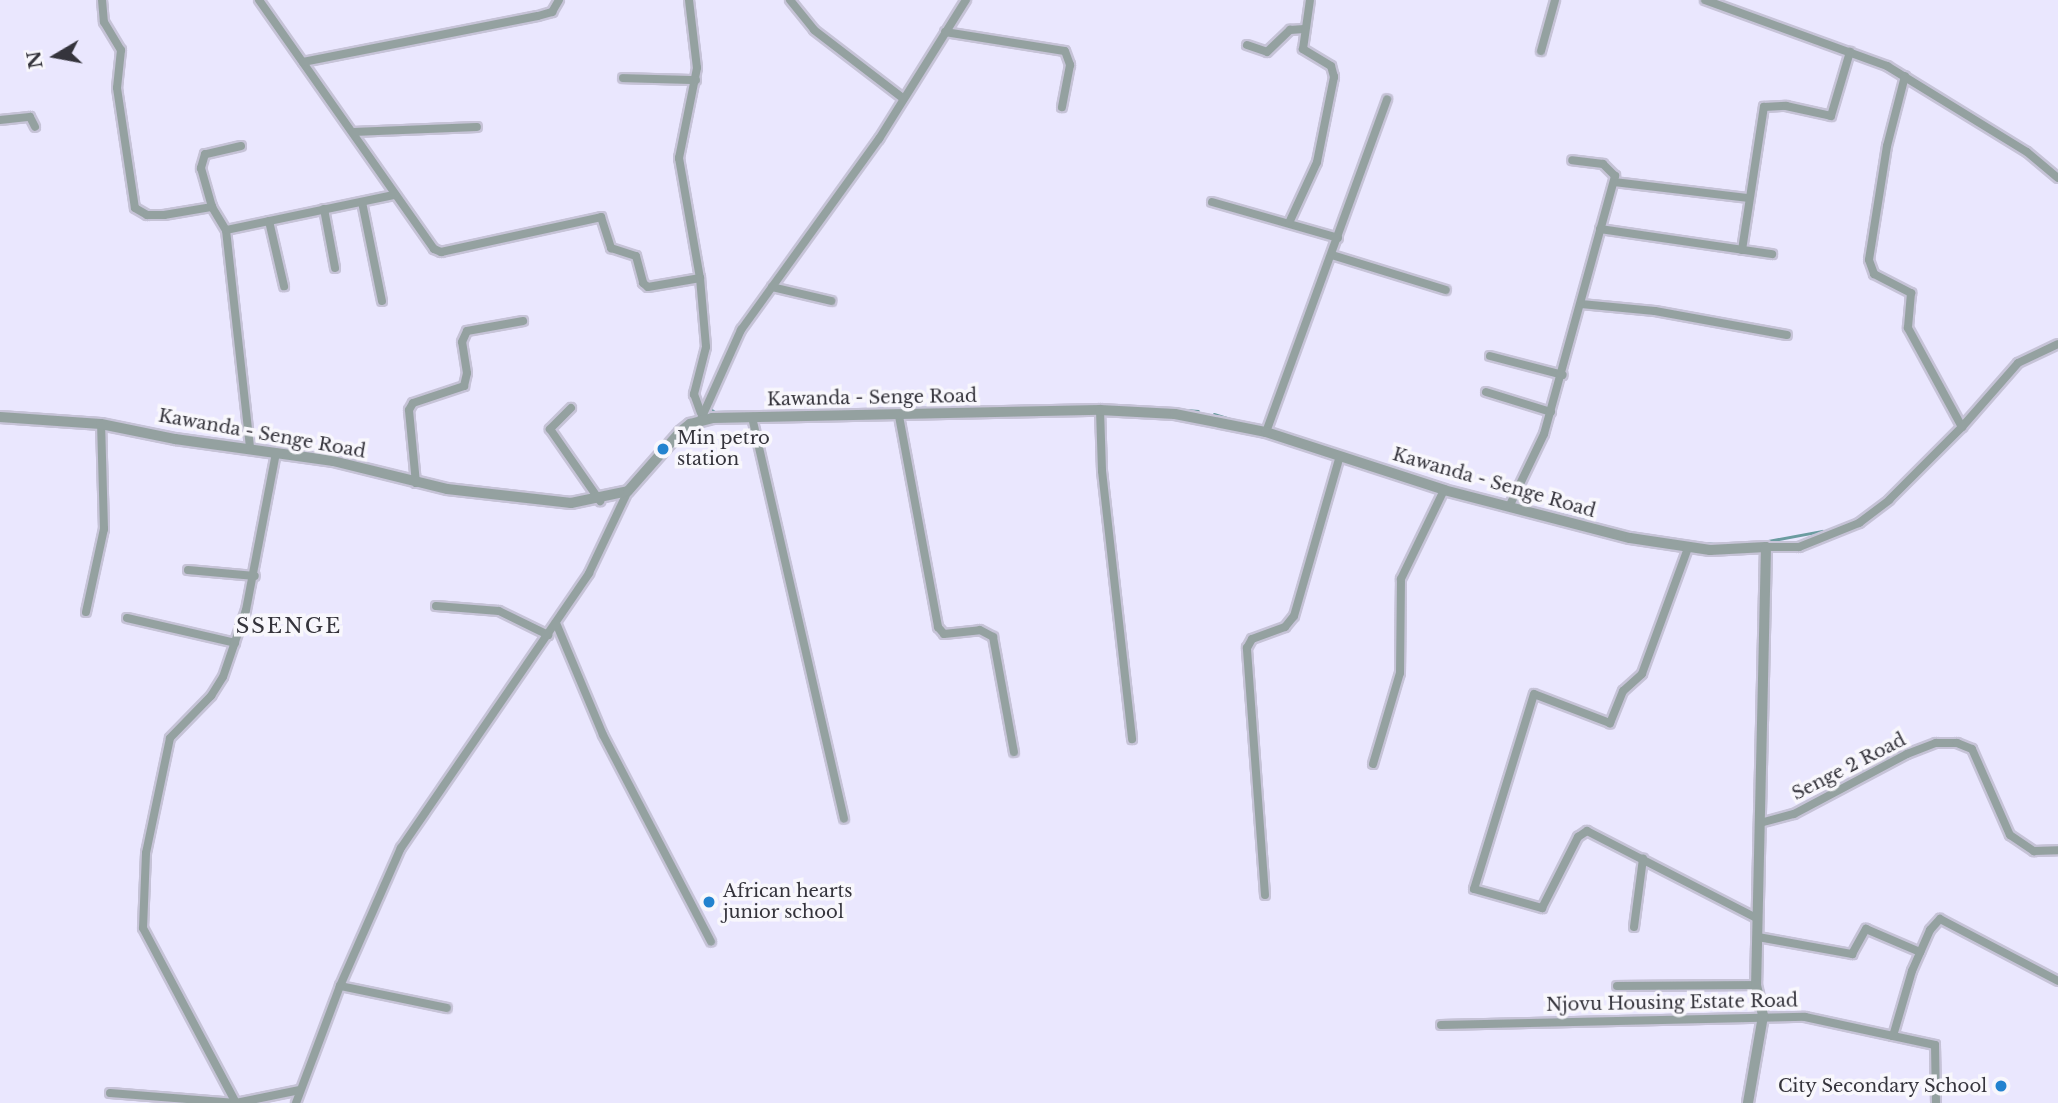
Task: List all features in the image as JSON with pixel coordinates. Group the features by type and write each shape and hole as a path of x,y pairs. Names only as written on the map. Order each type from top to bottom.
{"street":[{"path":"102,0 104,22 121,50 117,88 135,208 147,215 164,215 212,207"},
{"path":"259,0 353,132 393,195 429,244 441,252 601,217 611,248 636,256 643,283 648,287 700,278"},
{"path":"303,62 538,16 552,12 559,0"},
{"path":"689,0 696,80 681,135 679,158 700,278 706,347 694,401 701,416"},
{"path":"790,0 814,30 904,99"},
{"path":"296,1103 340,986 401,848 556,623 616,525 628,491 680,432 701,416 741,330 904,99 966,0"},
{"path":"1290,223 1318,162 1334,78 1331,66 1303,49 1310,0"},
{"path":"1541,51 1555,0"},
{"path":"1705,0 1850,52 1905,76 2027,152 2058,178"},
{"path":"1247,45 1267,52 1290,30 1304,29"},
{"path":"945,32 1065,51 1070,65 1062,107"},
{"path":"1742,250 1764,107 1786,106 1830,116 1850,52"},
{"path":"1905,76 1887,146 1869,260 1874,274 1911,293 1908,328 1962,427"},
{"path":"623,78 696,80"},
{"path":"1266,432 1387,99"},
{"path":"0,120 30,117 35,127"},
{"path":"353,132 372,128 477,127"},
{"path":"240,146 210,152 202,159 212,207 226,230 250,449"},
{"path":"1509,507 1551,412 1614,182 1610,167 1572,160"},
{"path":"1614,182 1749,198"},
{"path":"226,230 393,195"},
{"path":"362,202 382,301"},
{"path":"1212,202 1338,238"},
{"path":"324,209 335,268"},
{"path":"269,221 284,286"},
{"path":"1600,229 1773,254"},
{"path":"1332,255 1446,290"},
{"path":"772,287 831,301"},
{"path":"1581,304 1655,311 1787,334"},
{"path":"416,483 409,410 412,403 464,386 467,373 462,342 467,331 523,321"},
{"path":"1748,1103 1763,1016 1756,985 1766,547 1800,547 1859,523 1889,500 1962,427 2018,363 2058,344"},
{"path":"1490,356 1563,374"},
{"path":"1486,392 1551,412"},
{"path":"571,408 554,424 552,433 600,500"},
{"path":"1100,410 1102,471 1132,739"},
{"name":"Kawanda - Senge Road","path":"701,416 899,416 1100,410 1202,416 1266,432 1444,490 1509,507 1688,548 1766,547"},
{"path":"899,416 938,627 944,634 980,630 993,637 1014,752"},
{"name":"Kawanda - Senge Road","path":"0,417 102,424 333,461 416,483 557,502 600,500 628,491"},
{"path":"752,417 844,819"},
{"path":"86,612 104,529 102,424"},
{"path":"236,1103 154,951 143,921 148,832 168,743 211,696 234,643 255,576 265,499 276,453"},
{"path":"1265,895 1247,648 1252,639 1285,627 1294,616 1340,456"},
{"path":"1373,764 1400,673 1401,579 1444,490"},
{"path":"1688,548 1642,674 1623,691 1610,723 1534,694 1474,889 1542,908 1584,831 1758,919"},
{"path":"188,570 255,576"},
{"path":"436,606 499,611 548,635"},
{"path":"127,618 234,643"},
{"path":"556,623 603,735 711,942"},
{"name":"Senge 2 Road","path":"1760,824 1794,814 1907,754 1936,743 1957,743 1972,750 2010,835 2034,851 2058,850"},
{"path":"1634,927 1643,859"},
{"path":"1893,1036 1920,952 1930,930 1942,919 2058,981"},
{"path":"1758,937 1848,954 1855,953 1866,929 1920,952"},
{"path":"1617,986 1756,985"},
{"path":"340,986 447,1008"},
{"name":"Njovu Housing Estate Road","path":"1441,1025 1805,1017 1935,1045 1936,1103"},
{"path":"110,1093 236,1103 300,1090"}],"waterway":[{"path":"1017,406 1045,405"},
{"path":"1121,405 1142,407"},
{"path":"1149,407 1198,411"},
{"path":"709,408 715,412 763,411"},
{"path":"1214,414 1244,423"},
{"path":"1290,435 1327,446"},
{"path":"1329,447 1360,457"},
{"path":"1386,466 1396,469"},
{"path":"1527,506 1585,520"},
{"path":"1618,530 1656,537"},
{"path":"1763,542 1822,531"},
{"path":"1689,542 1720,544"}],"place":[{"name":"Min petro station","path":"663,449"},
{"name":"African hearts junior school","path":"709,902"},
{"name":"City Secondary School","path":"2001,1086"}],"district":[{"name":"SSENGE","path":"289,626"}]}
